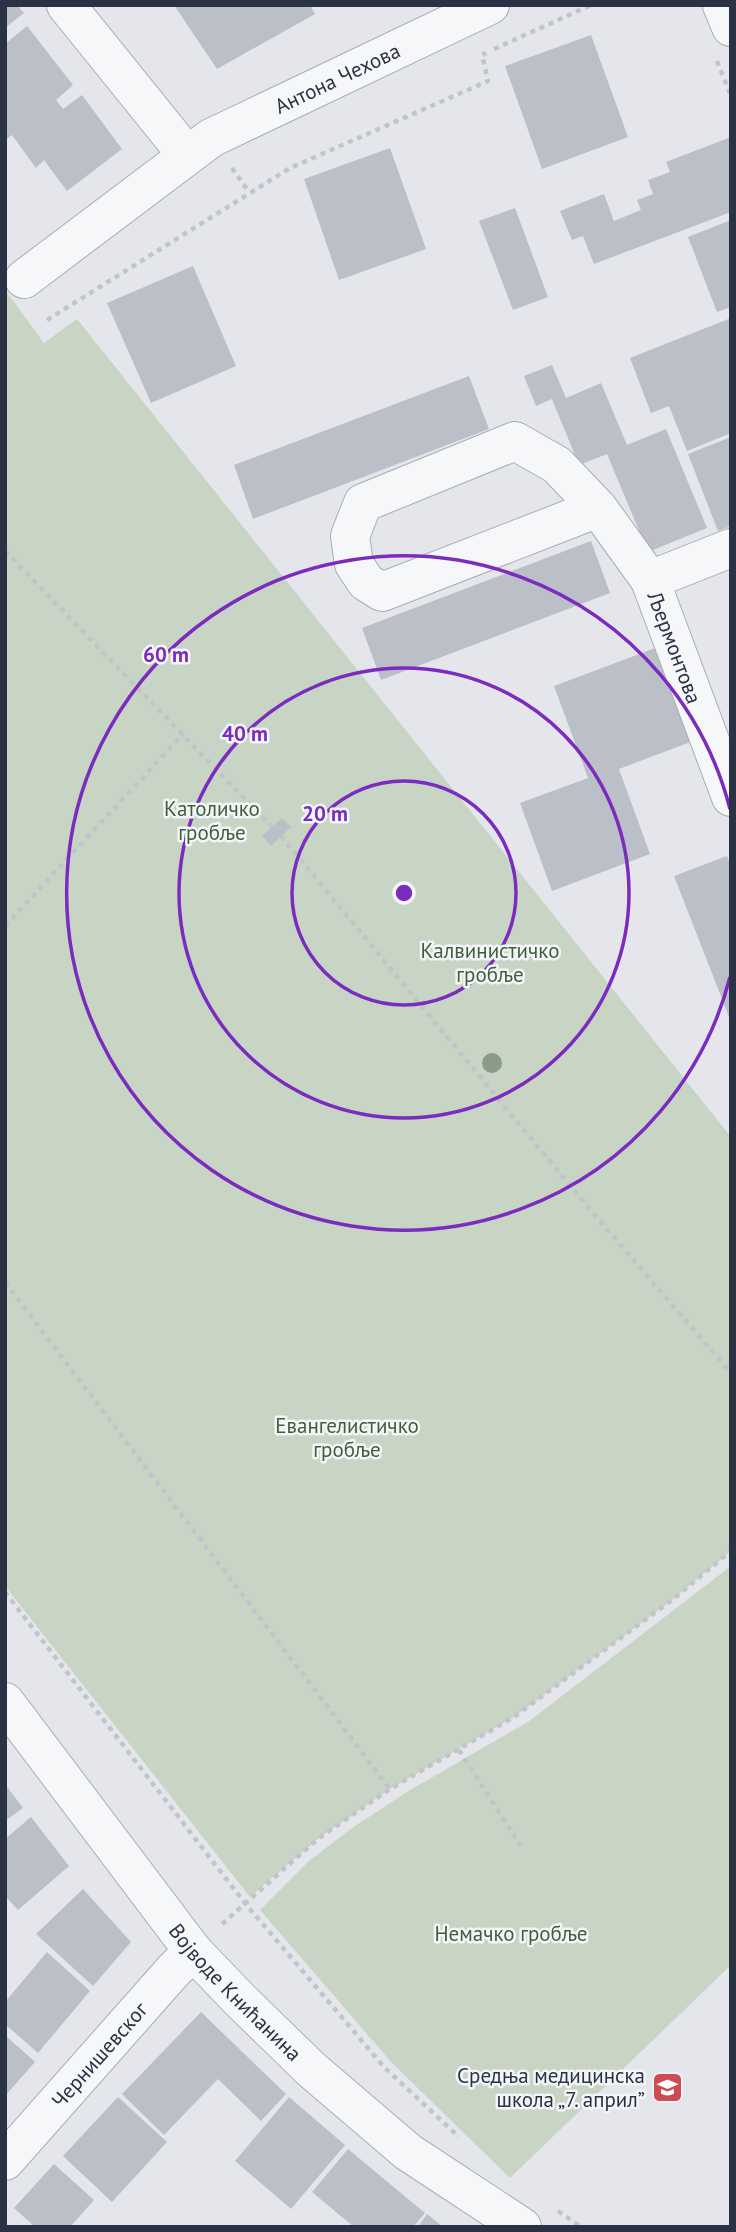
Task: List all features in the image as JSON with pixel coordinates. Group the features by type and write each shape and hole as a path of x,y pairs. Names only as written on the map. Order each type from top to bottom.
{"street":[{"path":"66,5 187,155"},
{"name":"Антона Чехова","path":"24,279 211,138 490,5"},
{"path":"722,5 731,27"},
{"path":"598,508 382,592 366,582 355,564 350,536 363,503 515,441 557,465 598,508 650,580"},
{"name":"Љермонтова","path":"731,548 650,580 731,797"},
{"name":"Војводе Книћанина","path":"5,1702 193,1951 312,2070 408,2152 536,2217"},
{"name":"Чернишевског","path":"5,2161 193,1951"}],"path":[{"path":"47,320 290,168 488,81 482,55 592,5"},
{"path":"5,551 184,733 272,827"},
{"path":"5,926 184,733"},
{"path":"281,836 586,1205 731,1373"},
{"path":"5,1282 390,1789"},
{"path":"193,1951 244,1902 319,1838 390,1789 525,1709 672,1600 731,1551"},
{"path":"5,1592 244,1902 384,2067 460,2137"},
{"path":"459,1750 521,1846"},
{"path":"536,2217 581,2227"}],"green space":[{"path":"5,290 44,343 77,319 731,1137 731,1551 672,1600 514,1717 390,1789 319,1838 250,1897 5,1586"},
{"name":"Немачко гробље","path":"731,1566 731,1965 510,2178 392,2063 260,1910 310,1860 355,1826 410,1790 528,1722"}],"building":[{"path":"5,5 17,5 24,13 5,28"},
{"path":"174,5 310,5 315,14 217,69"},
{"path":"27,26 73,85 56,100 63,109 82,95 122,149 67,191 44,160 36,168 12,135 5,140 5,44"},
{"path":"591,35 628,137 542,169 505,66"},
{"path":"731,137 731,212 594,264 583,236 572,240 560,211 604,194 614,221 641,210 637,200 653,194 648,180 670,172 666,162"},
{"path":"390,148 426,249 339,280 304,179"},
{"path":"515,208 548,297 513,310 479,221"},
{"path":"731,220 731,307 717,312 688,237"},
{"path":"193,266 236,366 151,403 107,303"},
{"path":"731,318 731,433 687,451 669,406 651,413 630,358"},
{"path":"552,365 566,398 601,383 627,445 666,429 707,528 648,552 607,454 579,465 552,399 536,406 524,376"},
{"path":"469,376 489,429 253,519 234,465"},
{"path":"731,437 731,526 718,531 688,454"},
{"path":"591,541 610,593 381,680 362,628"},
{"path":"658,647 693,741 619,769 650,854 552,891 520,803 588,778 554,686"},
{"path":"282,818 291,827 271,846 262,836"},
{"path":"727,856 731,866 731,1022 674,876"},
{"path":"5,1784 23,1808 5,1821"},
{"path":"31,1817 69,1866 18,1910 5,1896 5,1839"},
{"path":"83,1889 131,1942 93,1986 36,1934"},
{"path":"47,1952 90,1991 38,2053 5,2024 5,2002"},
{"path":"201,2012 286,2094 261,2121 218,2079 164,2135 122,2094"},
{"path":"5,2035 35,2062 5,2096"},
{"path":"118,2097 167,2142 112,2202 63,2156"},
{"path":"289,2097 345,2145 291,2209 235,2161"},
{"path":"348,2149 425,2213 413,2227 354,2227 312,2192"},
{"path":"54,2164 94,2200 70,2227 35,2227 14,2208"},
{"path":"427,2214 443,2227 418,2227"}],"place":[{"name":"Средња медицинска школа „7. април”","path":"668,2087"}],"park label":[{"name":"Католичко гробље","path":"212,820"},
{"name":"Калвинистичко гробље","path":"490,962"},
{"name":"Евангелистичко гробље","path":"347,1437"}]}
